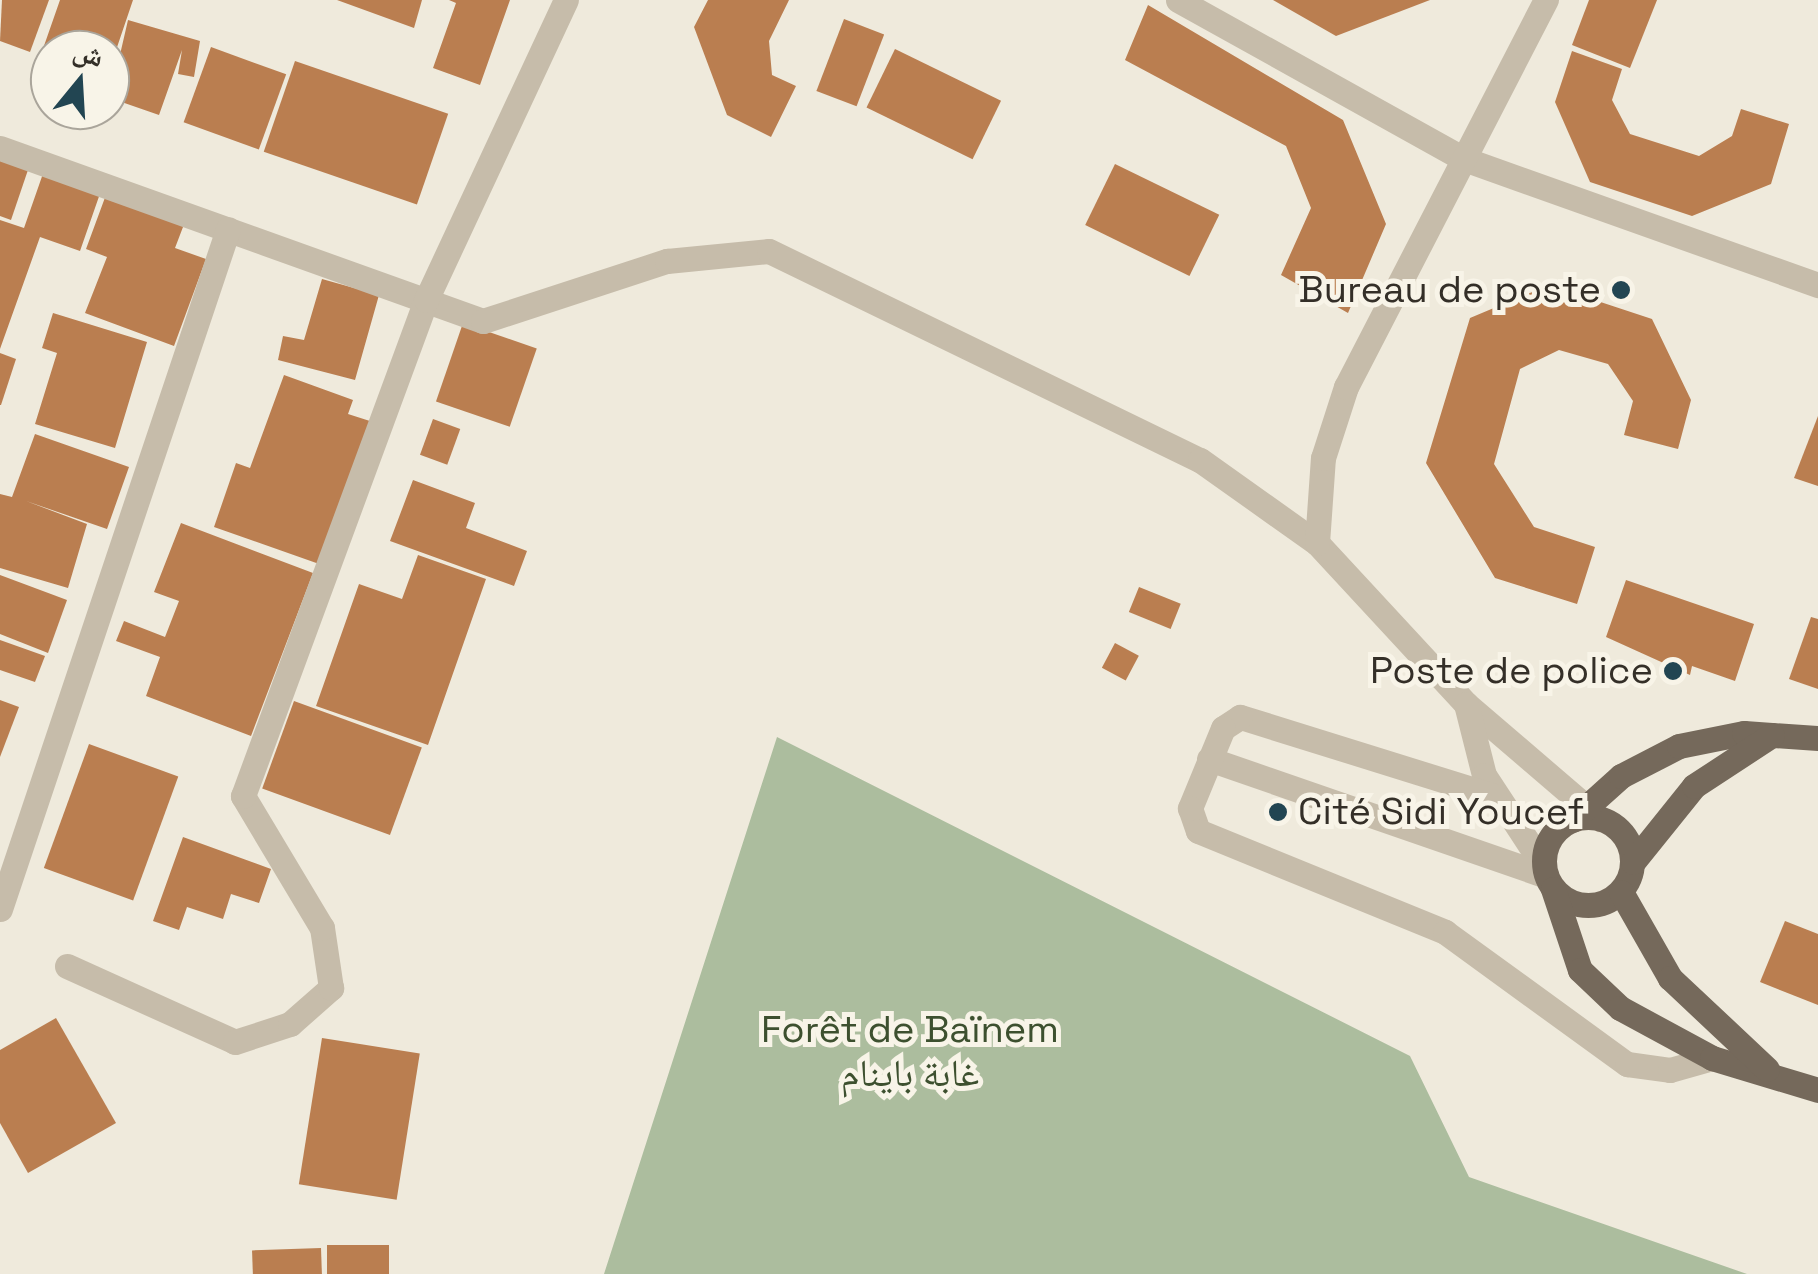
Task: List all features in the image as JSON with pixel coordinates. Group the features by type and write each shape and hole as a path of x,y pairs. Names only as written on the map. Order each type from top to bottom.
{"main road":[{"path":"1547,877 1594,906 1621,892 1633,862 1694,786 1776,732"},
{"path":"1818,738 1776,732 1679,746 1548,842 1547,877 1566,944 1598,990 1712,1058 1818,1090"},
{"path":"1586,814 1624,834 1633,862"},
{"path":"1621,892 1681,990 1780,1078"}],"street":[{"path":"67,966 235,1042 290,1024 331,988 322,928 243,796 426,300 566,0"},
{"path":"1178,0 1464,159 1818,285"},
{"path":"1317,543 1322,458 1346,387 1546,0"},
{"path":"0,148 483,321 667,260 769,251 1200,460 1317,543 1466,704 1586,814"},
{"path":"0,909 228,230"},
{"path":"1466,704 1494,796 1547,877"},
{"path":"1494,796 1250,718 1223,728 1190,808 1198,831 1419,917 1627,1064 1670,1070 1712,1058"},
{"path":"1209,759 1547,877"}],"green space":[{"name":"Forêt de Baïnem غابة باينام","path":"777,737 1410,1056 1469,1177 1747,1274 604,1274"}],"building":[{"path":"2,0 49,0 38,30 30,30 30,52 0,41"},
{"path":"60,0 133,0 123,30 50,30"},
{"path":"337,0 422,0 414,28"},
{"path":"449,0 510,0 480,85 433,68 456,3"},
{"path":"708,0 789,0 769,41 772,75 796,86 771,137 727,115 694,27"},
{"path":"1273,0 1430,0 1336,36"},
{"path":"1589,0 1657,0 1630,68 1572,45"},
{"path":"1148,5 1343,120 1386,224 1348,313 1281,275 1311,208 1286,146 1125,60"},
{"path":"844,19 884,34 857,106 816,91"},
{"path":"128,20 200,41 194,77 178,74 182,50 159,115 130,105 130,30 126,30"},
{"path":"211,47 286,74 259,150 184,122"},
{"path":"895,49 1001,101 973,159 867,107"},
{"path":"1572,51 1622,69 1612,100 1630,134 1699,156 1732,136 1741,109 1789,124 1771,184 1692,216 1590,182 1555,102"},
{"path":"295,61 448,114 417,205 264,152"},
{"path":"0,154 30,164 11,220 0,216"},
{"path":"1115,164 1219,215 1189,276 1085,225"},
{"path":"46,165 103,185 80,251 40,237 0,349 0,220 24,228"},
{"path":"110,184 191,206 175,248 206,259 174,346 85,313 107,257 86,249"},
{"path":"322,279 379,295 355,380 278,360 283,336 304,340"},
{"path":"1549,285 1652,319 1691,400 1678,449 1624,435 1633,401 1608,364 1559,350 1520,369 1494,464 1534,527 1595,547 1577,604 1495,578 1426,463 1470,318"},
{"path":"53,313 147,342 115,448 35,424 57,353 42,348"},
{"path":"463,323 537,348 510,427 436,401"},
{"path":"0,353 16,359 1,405 0,405"},
{"path":"284,375 353,400 348,414 373,422 322,565 214,527 236,463 250,468"},
{"path":"1818,416 1818,486 1794,478"},
{"path":"433,419 460,429 447,465 420,455"},
{"path":"35,434 129,467 107,529 26,501 87,524 68,588 0,568 0,494 12,497"},
{"path":"413,480 475,503 466,528 527,551 514,586 390,541"},
{"path":"181,523 313,573 251,736 146,696 160,657 116,641 124,621 165,637 179,601 154,592"},
{"path":"418,555 486,579 428,745 316,706 359,584 402,599"},
{"path":"0,575 67,600 48,653 0,634"},
{"path":"1626,580 1754,624 1735,681 1692,666 1690,675 1606,637"},
{"path":"1139,587 1181,604 1171,629 1129,612"},
{"path":"1811,617 1818,619 1818,689 1789,679"},
{"path":"0,640 45,656 35,682 0,670"},
{"path":"1115,643 1139,656 1126,680 1102,668"},
{"path":"0,700 19,707 0,757"},
{"path":"294,701 422,748 390,835 262,788"},
{"path":"89,744 178,776 133,901 44,868"},
{"path":"183,837 271,869 259,903 231,894 223,919 187,907 179,930 153,921"},
{"path":"1785,921 1818,934 1818,1005 1760,982"},
{"path":"56,1018 116,1123 28,1173 0,1123 0,1050"},
{"path":"322,1038 420,1053 397,1200 299,1184"},
{"path":"327,1245 389,1245 389,1274 327,1274"},
{"path":"321,1248 322,1274 253,1274 252,1250"}],"place":[{"name":"Bureau de poste","path":"1621,290"},
{"name":"Poste de police","path":"1673,671"},
{"name":"Cité Sidi Youcef","path":"1278,812"}]}
